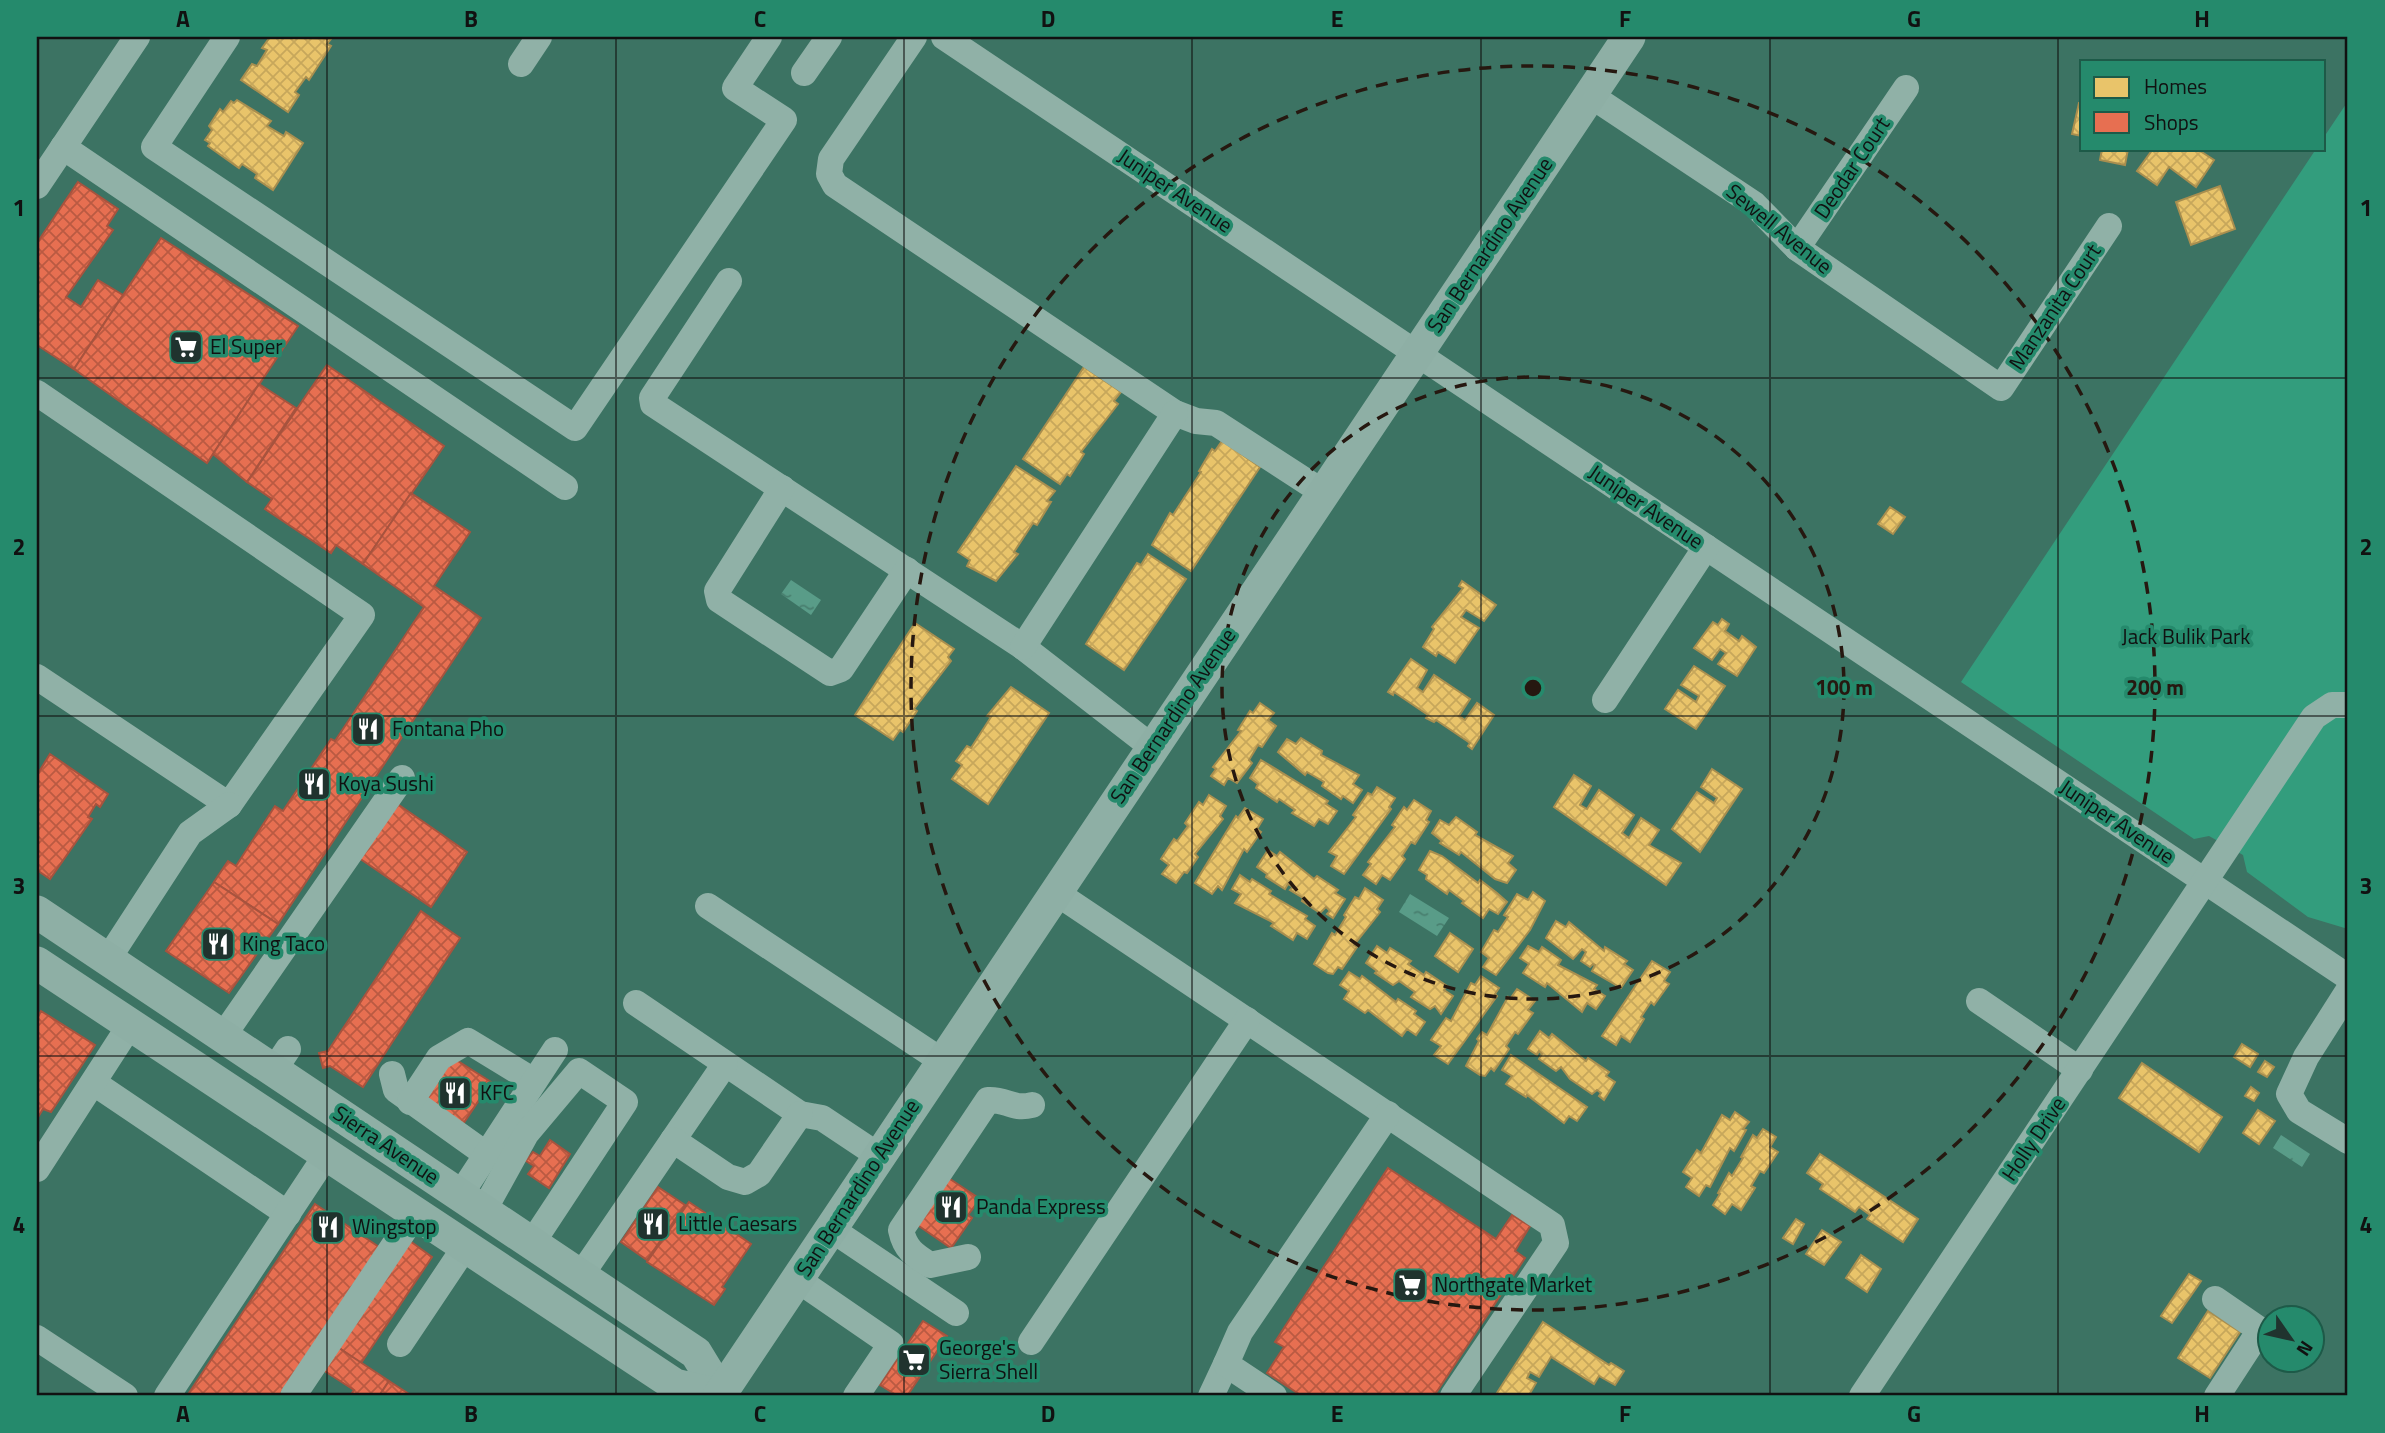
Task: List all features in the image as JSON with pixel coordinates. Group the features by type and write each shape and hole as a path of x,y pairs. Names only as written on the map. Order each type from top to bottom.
{"main road":[{"name":"San Bernardino Avenue","path":"722,1396 942,1061 1629,37"},
{"name":"Sierra Avenue","path":"37,912 223,1036 281,1059 337,1112 696,1353 722,1396"},
{"name":"Sierra Avenue","path":"37,963 675,1385 722,1396"},
{"path":"130,1025 139,1011 147,1010 278,1095 337,1112"}],"street":[{"path":"37,186 137,37"},
{"path":"227,37 154,147 575,428 784,120 735,88 769,37"},
{"path":"521,64 539,37"},
{"path":"804,74 829,37"},
{"path":"914,37 831,159 829,174 835,185 1175,413 1196,421 1216,423 1324,493"},
{"name":"Juniper Avenue","path":"944,37 2348,977"},
{"name":"Deodar Court","path":"1797,248 1906,88"},
{"name":"Sewell Avenue","path":"1590,95 1754,204 1797,248 2001,387"},
{"path":"63,147 565,487"},
{"name":"Manzanita Court","path":"2001,387 2109,226"},
{"path":"729,281 652,398 653,404 1023,647 1153,747"},
{"path":"37,393 362,615 229,805 190,833 108,959"},
{"path":"1023,647 1175,413"},
{"path":"782,488 717,591 719,600 830,673 841,669 907,570"},
{"path":"1605,699 1706,547"},
{"path":"37,677 229,805"},
{"name":"Holly Drive","path":"1872,1393 2080,1070 2314,717 2332,705 2348,705"},
{"path":"223,1036 402,778"},
{"path":"1055,892 1552,1225 1556,1243 1453,1396"},
{"path":"708,906 942,1061"},
{"path":"2348,991 2306,1057 2289,1094 2299,1111 2348,1141"},
{"path":"1979,1001 2080,1070"},
{"path":"636,1003 800,1114 822,1118 879,1156"},
{"path":"1031,1342 1247,1020"},
{"path":"37,1169 130,1025"},
{"path":"410,1102 439,1058 468,1041 534,1082"},
{"path":"472,1203 486,1155 555,1050"},
{"path":"581,1275 725,1063"},
{"path":"472,1203 579,1071 625,1102 532,1243"},
{"path":"392,1074 396,1090 486,1155"},
{"path":"94,1083 288,1214"},
{"path":"968,1257 930,1265 912,1253 904,1243 901,1230 988,1100 997,1100 1018,1109 1032,1105"},
{"path":"673,1140 728,1177 746,1182 759,1174 800,1114"},
{"path":"1210,1396 1240,1332 1388,1114"},
{"path":"167,1396 327,1154"},
{"path":"293,1396 415,1214"},
{"path":"831,1229 956,1313"},
{"path":"400,1344 465,1247"},
{"path":"798,1280 891,1344 856,1396"},
{"path":"2215,1298 2260,1330 2217,1396"},
{"path":"37,1338 125,1396"},
{"path":"1226,1364 1274,1396"}],"green space":[{"name":"Jack Bulik Park","path":"2348,101 2348,929 2308,917 2247,872 2243,855 2209,836 2194,839 1961,682 2315,150 2326,150 2326,134"}],"water":[{"path":"791,580 821,600 811,615 781,594"},
{"path":"1410,894 1449,918 1437,936 1399,912"},
{"path":"2281,1135 2310,1154 2302,1167 2273,1148"}],"building: Homes":[{"path":"270,37 331,39 327,44 331,46 309,80 306,77 295,92 299,95 288,112 241,80 252,64 257,66 267,50 262,48"},
{"path":"237,100 271,121 267,126 284,136 286,132 303,143 273,190 255,178 257,174 242,164 239,168 208,146 210,143 205,140 212,130 209,126 220,109 223,112 231,101 234,103"},
{"path":"2079,103 2080,103 2080,136 2072,134"},
{"path":"2102,150 2128,150 2125,165 2100,160"},
{"path":"2152,150 2199,150 2214,160 2196,187 2169,167 2157,185 2137,171"},
{"path":"2220,186 2235,229 2191,245 2176,202"},
{"path":"1084,367 1121,392 1114,401 1118,404 1081,452 1084,454 1070,476 1067,474 1060,484 1023,459"},
{"path":"1222,441 1260,467 1191,571 1152,545 1170,513 1173,515 1201,472 1199,471 1212,449 1215,451"},
{"path":"1016,466 1055,491 1047,501 1051,502 1037,525 1033,523 1014,552 1018,554 996,581 967,566 970,560 958,552"},
{"path":"1890,507 1905,517 1893,534 1878,524"},
{"path":"1148,554 1186,579 1124,670 1086,644 1137,563 1141,565"},
{"path":"1462,581 1496,605 1484,621 1466,610 1461,617 1479,628 1455,663 1438,652 1436,656 1423,647 1434,629 1432,627 1463,588 1459,586"},
{"path":"1722,619 1729,624 1725,631 1739,641 1742,636 1756,647 1737,676 1718,664 1726,653 1720,649 1712,660 1694,648 1713,622 1718,625"},
{"path":"915,623 954,649 948,657 951,661 914,709 917,711 903,732 900,730 893,740 855,715"},
{"path":"1411,659 1427,670 1417,688 1423,692 1434,675 1470,699 1459,716 1465,720 1477,703 1494,715 1472,749 1468,746 1470,743 1436,720 1434,722 1426,718 1428,715 1394,692 1393,695 1388,692"},
{"path":"1694,666 1725,686 1696,729 1665,709 1678,690 1696,702 1699,696 1681,685"},
{"path":"1011,687 1049,713 988,804 952,779 962,765 956,761 967,746 971,748 991,717 987,716"},
{"path":"1260,703 1274,713 1268,720 1276,726 1262,747 1258,745 1249,760 1252,763 1237,783 1228,778 1224,785 1211,776 1216,769 1213,767 1241,731 1238,730 1250,711 1253,713"},
{"path":"1301,738 1322,751 1321,755 1359,775 1353,784 1362,790 1353,803 1343,796 1341,799 1322,786 1324,782 1307,772 1305,775 1278,752 1287,739 1296,744"},
{"path":"1261,760 1328,801 1326,804 1337,811 1328,824 1319,819 1314,826 1292,813 1295,810 1279,799 1277,802 1256,788 1258,784 1250,778"},
{"path":"1712,769 1742,789 1700,852 1672,829 1697,792 1714,803 1717,798 1701,787"},
{"path":"1574,775 1591,786 1580,805 1587,809 1599,790 1634,815 1622,833 1629,838 1641,818 1659,830 1649,845 1681,863 1666,885 1554,807"},
{"path":"1377,787 1395,798 1389,807 1391,809 1344,874 1331,866 1337,856 1329,852 1356,817 1353,815 1368,793 1372,795"},
{"path":"1209,795 1226,806 1220,816 1223,819 1195,854 1198,857 1187,873 1184,872 1176,883 1162,874 1169,865 1161,859 1174,839 1177,841 1188,826 1185,823 1199,802 1203,805"},
{"path":"1414,800 1431,811 1426,820 1429,822 1415,844 1411,842 1402,856 1405,859 1390,880 1382,875 1376,884 1363,875 1371,864 1368,862 1395,827 1392,825 1404,807 1407,810"},
{"path":"1245,808 1263,819 1257,829 1261,832 1247,852 1244,849 1222,890 1218,886 1212,894 1195,883 1236,816 1238,818"},
{"path":"1456,817 1477,832 1475,835 1513,856 1508,863 1516,870 1507,883 1495,879 1461,852 1459,855 1440,843 1442,841 1432,833 1440,820 1449,825"},
{"path":"1268,850 1277,856 1280,852 1314,879 1317,876 1338,890 1335,893 1345,899 1333,918 1327,914 1330,911 1326,907 1320,913 1290,890 1293,887 1288,884 1285,889 1266,877 1267,874 1257,867"},
{"path":"1430,851 1442,856 1478,883 1480,880 1507,902 1498,914 1489,909 1483,918 1449,890 1447,894 1426,879 1427,875 1419,870"},
{"path":"1240,875 1250,882 1252,879 1271,891 1269,894 1307,916 1305,919 1315,926 1307,939 1297,933 1293,940 1271,926 1274,923 1235,903 1241,894 1232,889"},
{"path":"1365,888 1383,900 1377,909 1380,912 1354,945 1357,947 1342,969 1338,967 1333,974 1328,973 1314,964 1332,933 1335,935 1355,897 1359,899"},
{"path":"1533,892 1545,901 1530,930 1496,975 1483,967 1489,958 1481,952 1494,930 1498,932 1508,917 1504,915 1517,894 1528,900"},
{"path":"1556,921 1566,927 1569,922 1604,951 1605,947 1627,961 1624,964 1633,970 1621,988 1592,971 1595,965 1590,967 1581,961 1586,952 1582,949 1573,959 1546,938"},
{"path":"1450,933 1473,949 1458,972 1435,956"},
{"path":"1377,946 1387,953 1390,948 1411,961 1408,964 1424,975 1426,972 1447,986 1444,990 1453,996 1441,1014 1435,1006 1430,1009 1411,997 1415,992 1399,981 1393,985 1375,973 1377,971 1366,963"},
{"path":"1528,946 1539,952 1542,947 1561,960 1558,965 1597,985 1594,989 1605,996 1596,1009 1587,1003 1582,1012 1547,983 1545,987 1523,973 1529,964 1520,958"},
{"path":"1652,961 1670,972 1664,981 1669,984 1654,1005 1651,1002 1630,1042 1621,1036 1616,1045 1602,1036"},
{"path":"1349,972 1360,979 1362,976 1396,1002 1398,999 1416,1011 1414,1014 1425,1022 1416,1035 1407,1029 1402,1036 1368,1010 1365,1013 1344,999 1349,991 1340,985"},
{"path":"1481,976 1499,988 1495,994 1497,996 1448,1064 1434,1055 1441,1046 1431,1040 1446,1018 1451,1021 1471,983 1475,985"},
{"path":"1517,989 1535,1001 1528,1010 1533,1013 1518,1034 1515,1032 1506,1046 1509,1049 1494,1071 1491,1068 1485,1076 1480,1075 1466,1066 1479,1041 1477,1039 1482,1032 1487,1035 1508,997 1510,999"},
{"path":"1540,1031 1549,1038 1552,1034 1586,1061 1588,1058 1609,1072 1606,1076 1615,1082 1604,1100 1597,1090 1592,1094 1570,1079 1561,1067 1556,1071 1539,1059 1542,1054 1539,1051 1537,1055 1528,1049"},
{"path":"2242,1044 2258,1054 2250,1067 2234,1057"},
{"path":"1511,1055 1587,1107 1577,1121 1569,1116 1564,1123 1527,1095 1526,1097 1506,1084 1512,1076 1502,1070"},
{"path":"2265,1061 2274,1067 2267,1077 2258,1072"},
{"path":"2142,1063 2222,1117 2199,1152 2119,1098"},
{"path":"2251,1087 2259,1093 2254,1101 2245,1096"},
{"path":"2258,1110 2275,1121 2259,1144 2243,1133"},
{"path":"1735,1112 1749,1122 1743,1129 1746,1130 1734,1151 1730,1148 1710,1187 1706,1185 1699,1196 1686,1187 1692,1178 1683,1172 1697,1150 1701,1153 1722,1115 1730,1120"},
{"path":"1763,1129 1776,1137 1770,1147 1778,1152 1764,1173 1760,1171 1751,1186 1755,1188 1741,1210 1732,1204 1725,1214 1713,1205 1720,1194 1718,1193 1729,1173 1732,1176 1743,1158 1741,1157 1753,1135 1757,1138"},
{"path":"1820,1154 1918,1219 1903,1242 1867,1219 1870,1215 1859,1207 1855,1212 1820,1189 1823,1184 1807,1173"},
{"path":"1796,1219 1804,1224 1793,1244 1783,1238"},
{"path":"1822,1230 1841,1242 1824,1265 1806,1254"},
{"path":"1861,1255 1881,1269 1867,1292 1846,1278"},
{"path":"2189,1274 2201,1281 2172,1323 2161,1316"},
{"path":"2208,1311 2240,1332 2210,1378 2178,1358"},
{"path":"1543,1322 1609,1365 1611,1363 1624,1371 1615,1385 1599,1376 1594,1384 1551,1357 1539,1377 1530,1372 1527,1378 1536,1383 1529,1395 1495,1396"}],"building: Shops":[{"path":"78,182 118,209 107,226 113,230 66,297 81,307 98,280 123,295 74,369 37,345 37,243"},
{"name":"El Super","path":"161,238 298,326 207,463 74,369"},
{"path":"327,365 444,446 363,564 336,545 331,553 265,509 272,499 247,482"},
{"path":"259,384 296,408 247,482 213,454"},
{"path":"411,493 470,532 434,586 481,618 278,924 214,882 228,861 236,866 275,806 283,811 331,739 335,741 424,607 363,564"},
{"path":"50,754 108,794 100,807 96,804 88,817 92,819 50,879 37,870 37,775"},
{"path":"396,803 467,852 431,907 359,858"},
{"name":"King Taco","path":"214,882 278,924 229,993 166,951"},
{"path":"421,911 460,938 363,1087 330,1066 323,1068 319,1053 328,1051"},
{"path":"41,1011 95,1045 51,1112 43,1109 37,1119 37,1019"},
{"name":"KFC","path":"450,1056 491,1082 463,1124 423,1098"},
{"path":"550,1140 570,1154 549,1188 528,1174 534,1166 526,1161 533,1152 540,1156"},
{"name":"Northgate Market","path":"1388,1168 1496,1239 1512,1215 1530,1226 1515,1251 1525,1258 1434,1396 1302,1396 1267,1373 1284,1347 1275,1342"},
{"name":"Panda Express","path":"947,1177 980,1199 968,1215 972,1218 951,1248 916,1224"},
{"name":"Little Caesars","path":"658,1187 685,1205 647,1260 621,1242"},
{"path":"689,1202 751,1244 722,1287 725,1289 714,1305 647,1262"},
{"path":"315,1204 379,1247 279,1396 187,1396"},
{"path":"410,1241 432,1257 361,1363 339,1348"},
{"name":"George's Sierra Shell","path":"923,1321 947,1336 907,1396 898,1396 880,1385"},
{"path":"339,1348 389,1381 379,1396 350,1396 354,1390 323,1370"},
{"path":"389,1381 412,1396 379,1396"}],"place":[{"name":"El Super","path":"186,347"},
{"name":"Fontana Pho","path":"368,729"},
{"name":"Koya Sushi","path":"314,784"},
{"name":"King Taco","path":"218,944"},
{"name":"KFC","path":"455,1093"},
{"name":"Panda Express","path":"951,1207"},
{"name":"Little Caesars","path":"653,1224"},
{"name":"Wingstop","path":"328,1227"},
{"name":"Northgate Market","path":"1410,1285"},
{"name":"George's Sierra Shell","path":"914,1360"}]}
